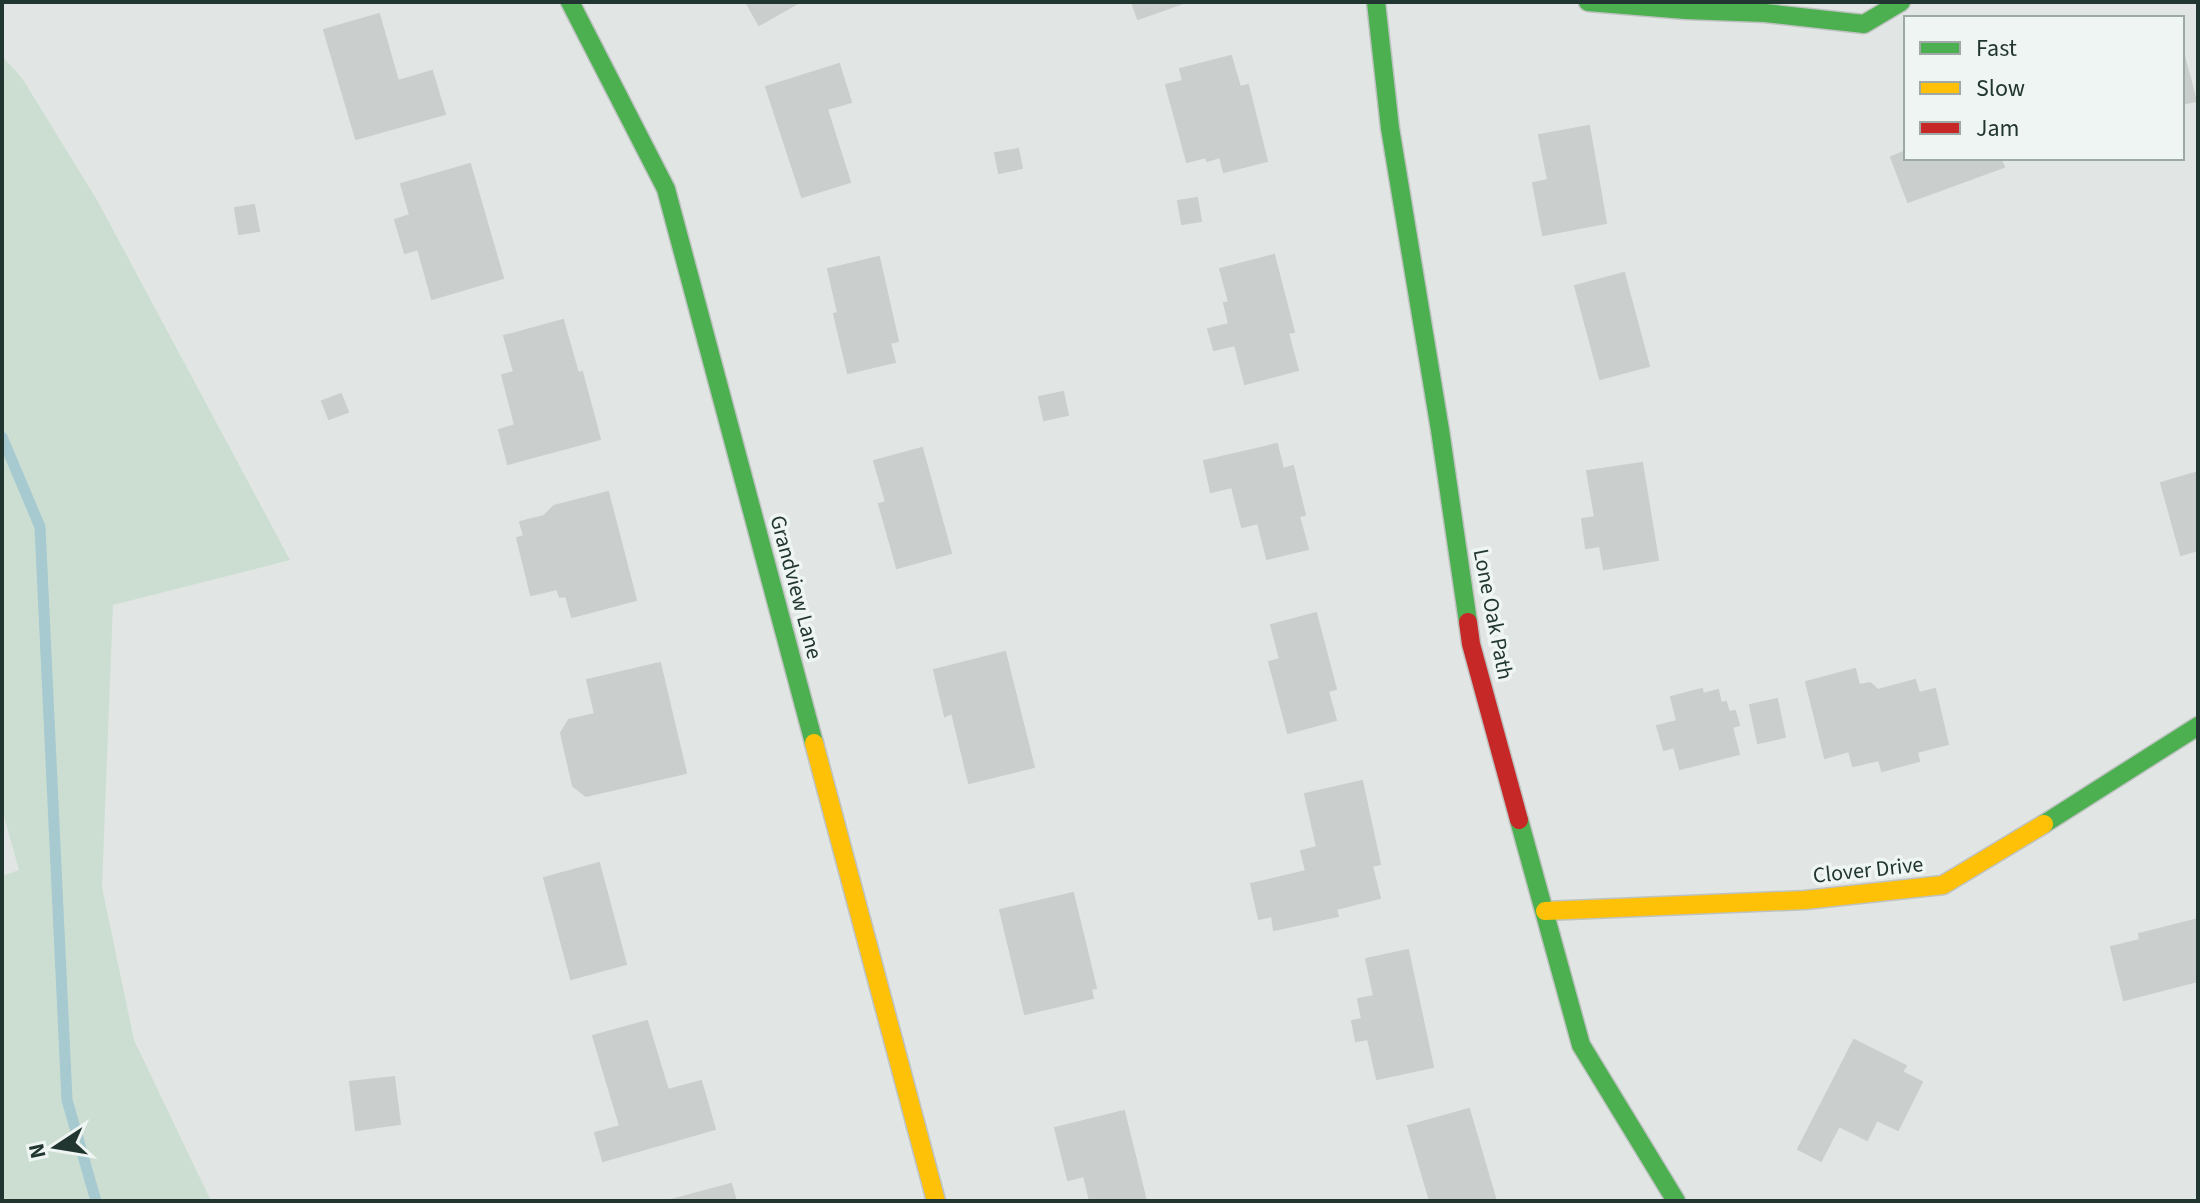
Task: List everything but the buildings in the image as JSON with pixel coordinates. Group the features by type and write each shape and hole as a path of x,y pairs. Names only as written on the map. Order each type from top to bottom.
{"street":[{"name":"Grandview Lane","path":"570,2 666,189 936,1201"},
{"name":"Lone Oak Path","path":"1376,2 1390,128 1440,430 1471,644 1581,1045 1676,1201"},
{"path":"1588,2 1765,13 1864,24 1901,2"},
{"name":"Clover Drive","path":"1545,911 1805,900 1943,885 2198,726"}],"green space":[{"path":"2,56 22,78 97,200 290,560 113,605 102,887 134,1040 211,1201 2,1201 2,876 19,870 2,809"}],"waterway":[{"path":"2,437 40,527 67,1100 96,1201"}],"traffic: fast":[{"path":"570,2 666,189 814,743"},
{"path":"1376,2 1390,128 1468,622"},
{"path":"1588,2 1765,13 1864,24 1901,2"},
{"path":"2044,824 2198,726"},
{"path":"1519,820 1581,1045 1676,1201"}],"traffic: slow":[{"path":"814,743 936,1201"},
{"path":"1545,911 1805,900 1943,885 2044,824"}],"traffic: jam":[{"path":"1468,622 1471,644 1519,820"}]}
